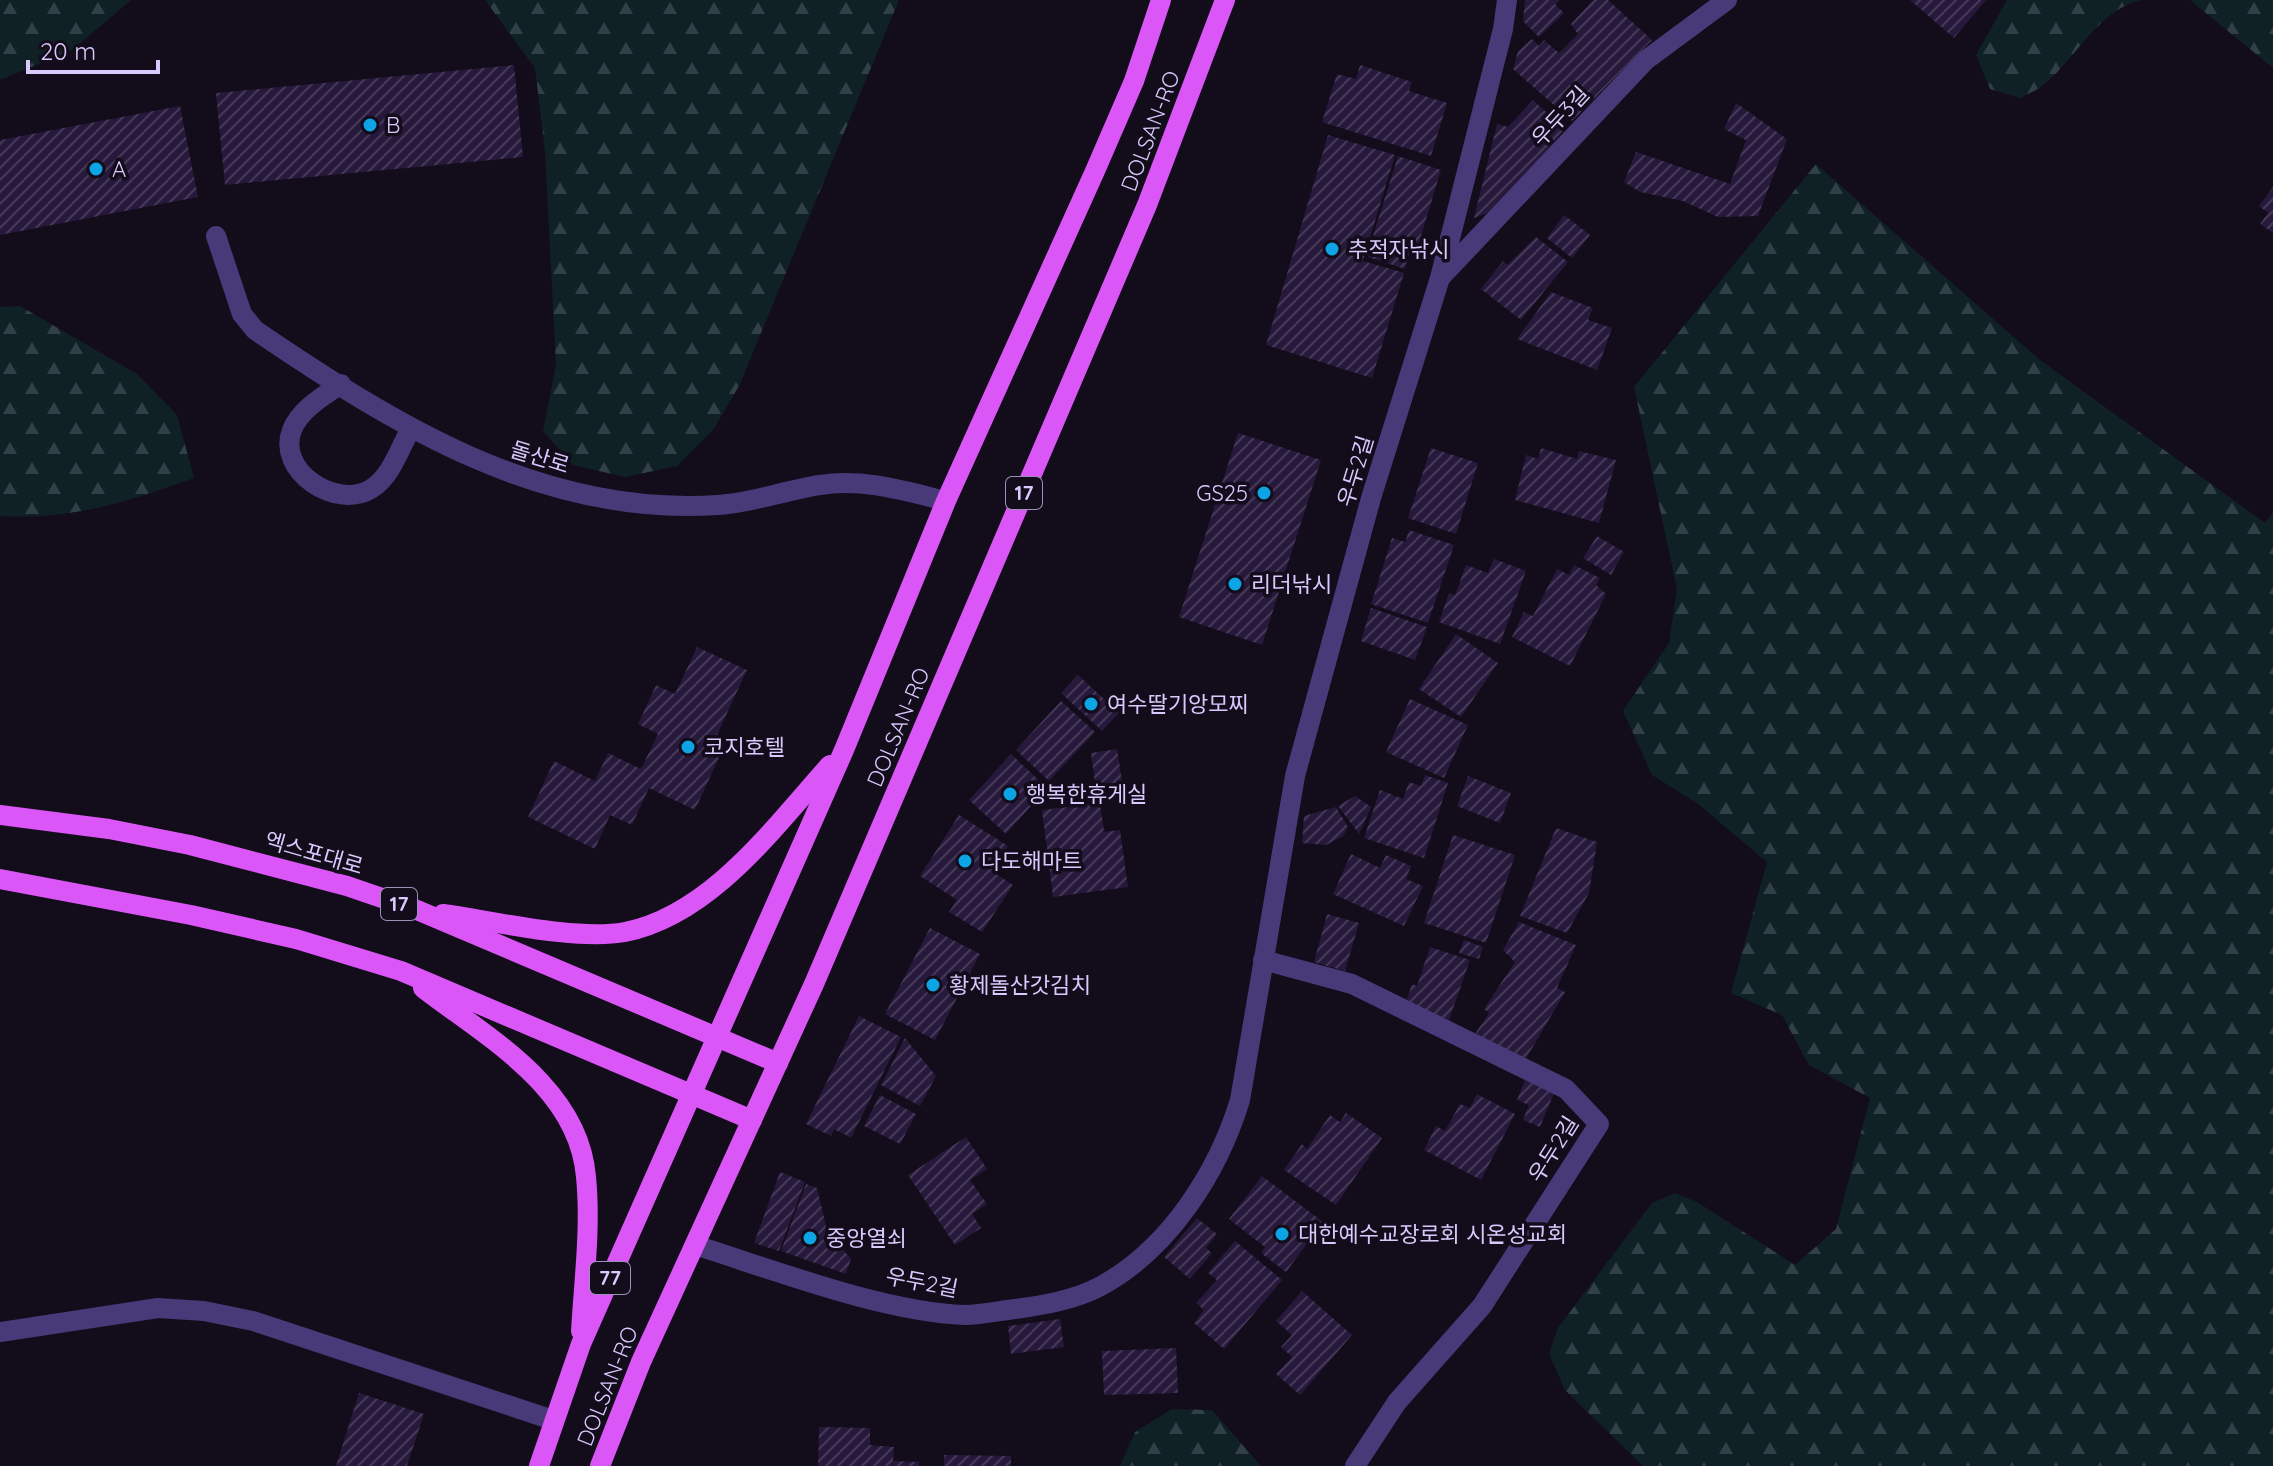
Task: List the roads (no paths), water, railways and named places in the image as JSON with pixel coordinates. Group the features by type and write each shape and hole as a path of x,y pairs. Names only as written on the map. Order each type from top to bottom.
{"main road":[{"name":"DOLSAN-RO","path":"539,1466 581,1344 844,750 946,501 1101,158 1134,81 1161,0"},
{"name":"DOLSAN-RO","path":"600,1466 641,1362 778,1063 1141,220 1225,0"},
{"path":"417,910 582,933 624,932 662,920 699,897 743,859 844,750"},
{"name":"엑스포대로","path":"0,815 109,829 190,845 275,865 417,910 778,1063"},
{"path":"0,879 191,915 296,939 401,971 752,1120"},
{"path":"401,971 515,1058 548,1090 566,1115 586,1173 581,1344"}],"lane":[{"name":"우두2길","path":"695,1245 814,1282 931,1312 968,1315 1028,1308 1102,1285 1156,1243 1205,1181 1231,1129 1248,1069 1263,960 1295,776 1371,498 1440,278 1496,58 1507,0"},
{"name":"우두3길","path":"1440,278 1646,60 1727,0"},
{"name":"돌산로","path":"216,236 242,314 255,330 411,428 479,462 537,484 613,500 720,505 822,484 868,483 946,501"},
{"path":"341,384 301,416 291,431 290,447 296,464 306,478 325,491 342,496 371,490 385,477 411,428"},
{"name":"우두2길","path":"1263,960 1367,991 1566,1089 1599,1124 1482,1306 1397,1402 1355,1466"},
{"path":"0,1332 158,1308 204,1311 253,1321 553,1420"}],"place":[{"name":"B","path":"370,125"},
{"name":"A","path":"96,169"},
{"name":"추적자낚시","path":"1332,249"},
{"name":"GS25","path":"1264,493"},
{"name":"리더낚시","path":"1235,584"},
{"name":"여수딸기앙모찌","path":"1091,704"},
{"name":"코지호텔","path":"688,747"},
{"name":"행복한휴게실","path":"1010,794"},
{"name":"다도해마트","path":"965,861"},
{"name":"황제돌산갓김치","path":"933,985"},
{"name":"대한예수교장로회 시온성교회","path":"1282,1234"},
{"name":"중앙열쇠","path":"810,1238"}]}
